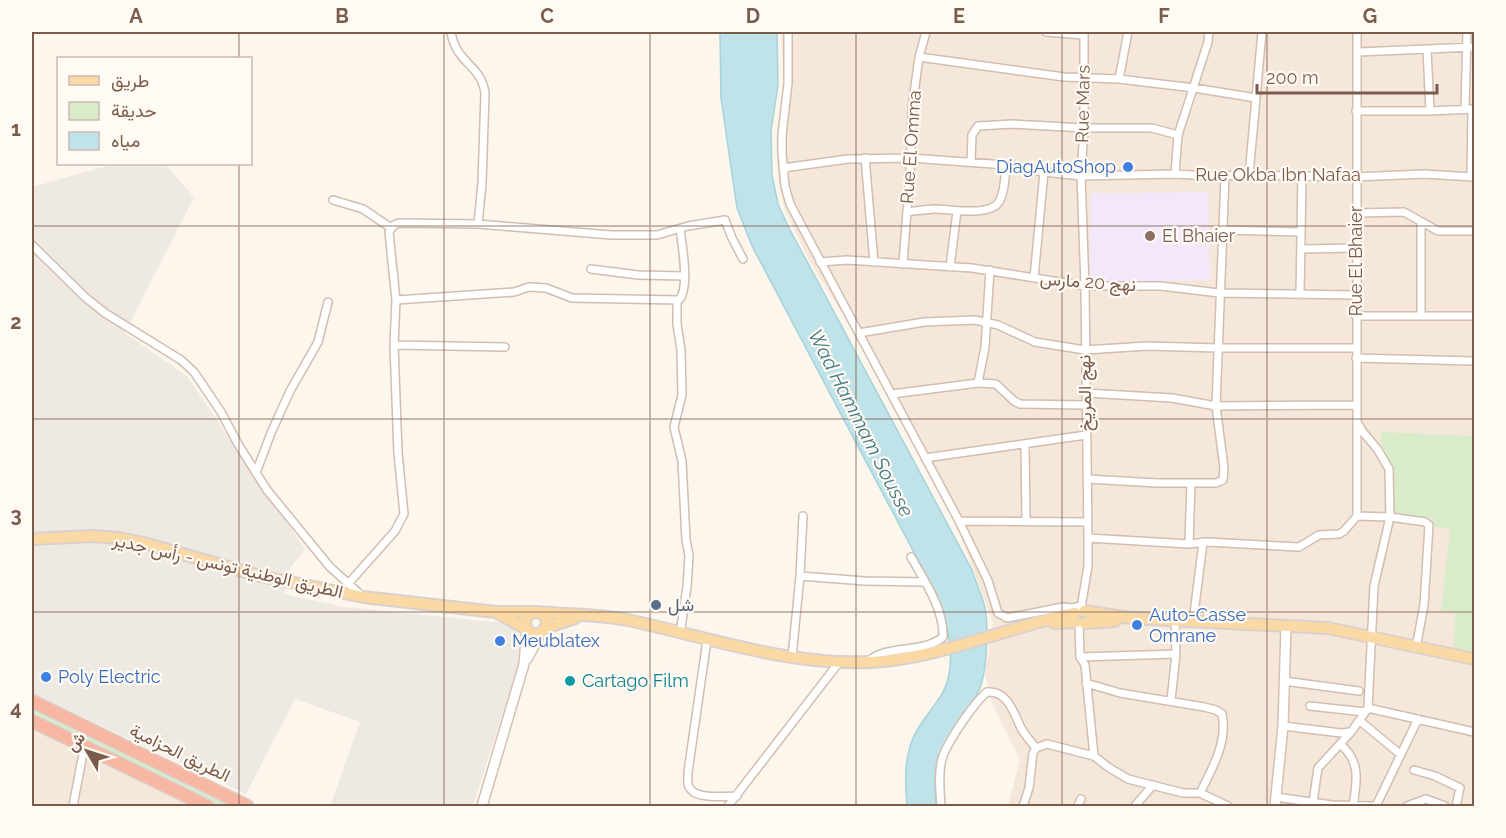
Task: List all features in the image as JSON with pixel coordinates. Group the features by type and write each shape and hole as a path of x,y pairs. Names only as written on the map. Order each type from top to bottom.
{"highway":[{"name":"الطريق الحزامية","path":"32,701 247,807"},
{"name":"الطريق الحزامية","path":"32,722 186,801 207,807"}],"main road":[{"name":"الطريق الوطنية تونس - رأس جدير","path":"32,539 92,536 119,538 260,576 363,597 496,612 535,612 627,620 680,634 792,657 840,661 868,662 908,659 1038,622 1080,616 1328,628 1474,659"},
{"name":"الطريق الوطنية تونس - رأس جدير","path":"496,612 527,629"},
{"path":"482,807 524,664 527,629 525,621 529,614 541,613 546,620 544,630 524,664"},
{"name":"الطريق الوطنية تونس - رأس جدير","path":"544,630 581,616"},
{"path":"1275,804 1282,726 1286,627"},
{"path":"527,629 536,634 544,630"}],"street":[{"path":"451,32 456,50 483,80 485,93 478,224"},
{"path":"788,32 788,84 782,135 783,168 790,204 819,262 960,521 988,581 998,613 1007,618 1063,607 1072,608 1080,616"},
{"name":"Rue El Omma","path":"903,264 911,158 912,108 926,32"},
{"path":"1046,32 1084,33"},
{"path":"1119,79 1128,32"},
{"path":"1175,174 1178,135 1210,32"},
{"path":"1249,175 1262,32"},
{"name":"Rue El Bhaier","path":"1357,32 1357,516"},
{"path":"1467,32 1471,47 1473,177"},
{"name":"Rue Mars","path":"1081,176 1084,128 1084,33"},
{"path":"1358,52 1471,47"},
{"path":"1426,50 1430,111"},
{"path":"920,57 1084,79 1119,79 1194,88 1256,98"},
{"path":"1356,111 1471,109"},
{"path":"971,162 972,135 978,126 1013,124 1084,128 1152,128 1178,135"},
{"path":"865,158 874,262"},
{"name":"Rue Okba Ibn Nafaa","path":"783,168 832,160 911,158 1006,165 1081,176 1175,174 1356,177 1423,174 1473,177"},
{"path":"907,212 937,209 977,210 995,206 1002,195 1006,165"},
{"path":"1034,278 1044,172"},
{"path":"1300,295 1302,175"},
{"name":"نهج المريخ","path":"1081,176 1085,286 1088,566 1080,616 1080,657 1085,665 1094,756"},
{"path":"1088,479 1191,483 1216,483 1223,480 1216,406 1225,176"},
{"path":"333,200 363,209 391,228"},
{"path":"950,267 957,211"},
{"path":"1357,213 1404,212 1438,231 1474,231"},
{"path":"348,584 395,531 404,514 398,453 394,345 396,300 389,238 391,228 399,223 478,224 611,235 657,235 725,220 743,259"},
{"path":"1420,222 1421,315"},
{"path":"680,229 685,265 682,297 678,300 677,324 681,350 682,394 674,427 682,461 686,540 689,556 680,634"},
{"path":"1222,230 1301,232"},
{"path":"32,245 85,297 105,313 181,360 194,372 221,412 256,473 307,540 363,597"},
{"path":"1301,249 1357,248"},
{"name":"نهج 20 مارس","path":"819,262 874,262 990,270 1085,286 1161,286 1219,293 1357,295"},
{"path":"591,269 638,275 684,276"},
{"path":"978,383 985,347 990,270"},
{"path":"396,300 514,292 529,287 546,288 572,298 678,300"},
{"path":"256,473 290,391 318,342 328,302"},
{"path":"1356,316 1474,316"},
{"path":"859,333 924,322 968,320 998,325 1035,342 1085,350 1147,345 1218,348 1356,348"},
{"path":"394,345 505,347"},
{"path":"1356,358 1474,361"},
{"path":"892,394 978,383 996,384 1020,404 1086,405"},
{"path":"1086,393 1172,398 1216,406 1356,405"},
{"path":"1313,802 1318,768 1351,732 1367,710 1374,586 1390,517 1389,469 1356,419"},
{"path":"925,458 1086,435"},
{"path":"1025,444 1026,521"},
{"path":"1188,544 1191,483"},
{"path":"792,657 803,516"},
{"path":"1088,538 1299,547 1319,535 1339,534 1357,516 1390,517 1425,522 1429,526 1424,604 1416,648"},
{"path":"960,521 1088,522"},
{"path":"1193,622 1203,542"},
{"path":"868,662 879,653 931,644 943,637 939,616 911,556"},
{"path":"800,576 865,581 925,582"},
{"path":"1171,700 1176,654 1175,620"},
{"path":"707,640 688,784 694,792 702,795 736,796"},
{"path":"1080,657 1176,654"},
{"path":"728,807 840,661"},
{"path":"1284,681 1359,691"},
{"path":"1086,683 1120,693 1171,700 1216,710 1222,714 1224,726 1220,750 1200,793"},
{"path":"941,807 940,772 945,752 962,724 987,692 998,693 1011,706 1022,730 1036,748"},
{"path":"1310,706 1367,710 1474,732"},
{"path":"1275,804 1313,802 1332,806 1372,806 1418,719"},
{"path":"1360,721 1400,754"},
{"path":"1282,726 1341,734 1351,732"},
{"path":"1023,807 1029,788 1033,753 1041,745 1053,744 1094,756 1128,779 1183,793 1200,793 1228,807"},
{"path":"1340,744 1356,764 1353,806"},
{"path":"74,807 84,748"},
{"path":"1414,770 1435,776 1460,788 1456,807"},
{"path":"1135,807 1153,785"},
{"path":"1407,807 1426,799 1445,807"}],"shaded area":[{"path":"781,32 1474,32 1474,806 1008,806 1020,760 993,706 985,674 993,623 957,526 892,394 809,260 784,208 778,177 776,142 784,83"},
{"path":"110,165 166,165 194,197 125,333 187,376 305,549 288,571 284,594 344,607 514,624 519,635 518,666 473,806 330,806 360,722 295,699 246,794 32,693 32,187"},
{"name":"El Bhaier","path":"1208,192 1210,280 1090,283 1091,193"},
{"path":"32,727 190,806 32,806"}],"green space":[{"path":"1381,432 1474,436 1474,652 1454,647 1455,612 1441,611 1450,528 1433,527 1431,518 1395,514 1391,465 1380,440"},
{"path":"32,705 239,806 215,806 32,717"}],"water":[{"name":"Wad Hammam Sousse","path":"720,32 777,32 778,85 771,131 772,175 778,204 972,570 984,602 987,641 982,683 973,702 942,750 935,786 936,806 907,806 906,772 913,738 936,704 947,681 951,656 944,617 936,594 752,246 737,208 721,98"}],"place":[{"name":"DiagAutoShop","path":"1128,167"},
{"name":"El Bhaier","path":"1150,236"},
{"name":"شل","path":"656,605"},
{"name":"Auto-Casse Omrane","path":"1137,625"},
{"name":"Meublatex","path":"500,641"},
{"name":"Poly Electric","path":"46,677"},
{"name":"Cartago Film","path":"570,681"}]}
